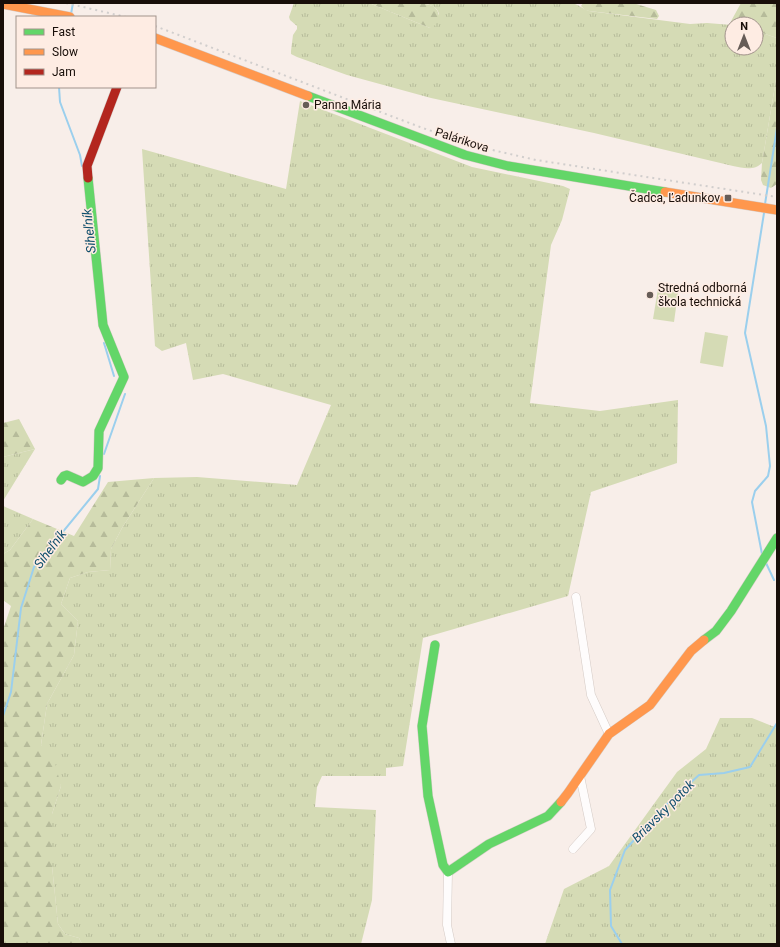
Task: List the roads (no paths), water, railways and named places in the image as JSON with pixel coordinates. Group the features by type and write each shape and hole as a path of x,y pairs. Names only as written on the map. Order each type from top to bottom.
{"street":[{"path":"3,4 66,16"},
{"name":"Palárikova","path":"156,38 465,155 508,166 581,179 774,210"},
{"path":"60,480 67,475 83,482 93,476 96,472 99,463 99,431 124,377 102,325 87,166 117,88"},
{"path":"448,872 489,844 548,816 568,793 609,734 650,705 691,652 716,631 731,611 775,541"},
{"path":"576,597 591,695 609,734"},
{"path":"435,645 422,726 428,796 443,865 448,872 447,925 451,944"},
{"path":"573,849 591,829 580,776"}],"waterway":[{"name":"Siheľník","path":"71,14 73,3"},
{"name":"Siheľník","path":"59,88 60,102 80,155 82,166"},
{"name":"Briavsky potok","path":"765,204 777,128"},
{"name":"Briavsky potok","path":"762,554 752,502 755,491 768,476 770,466 766,426 745,333 764,213"},
{"name":"Siheľník","path":"104,343 114,376"},
{"name":"Siheľník","path":"104,454 125,394"},
{"name":"Siheľník","path":"3,716 11,692 21,608 34,567 98,489 100,476"},
{"name":"Briavsky potok","path":"766,563 774,580"},
{"name":"Briavsky potok","path":"622,944 611,926 610,890 625,850 667,804 699,775 724,773 750,767 777,723"}],"railway":[{"path":"66,3 122,16"},
{"path":"156,26 420,127 475,146 536,160 777,197"}],"place":[{"name":"Panna Mária","path":"306,105"},
{"name":"Čadca, Ľadunkov","path":"728,198"},
{"name":"Stredná odborná škola technická","path":"650,295"}]}
